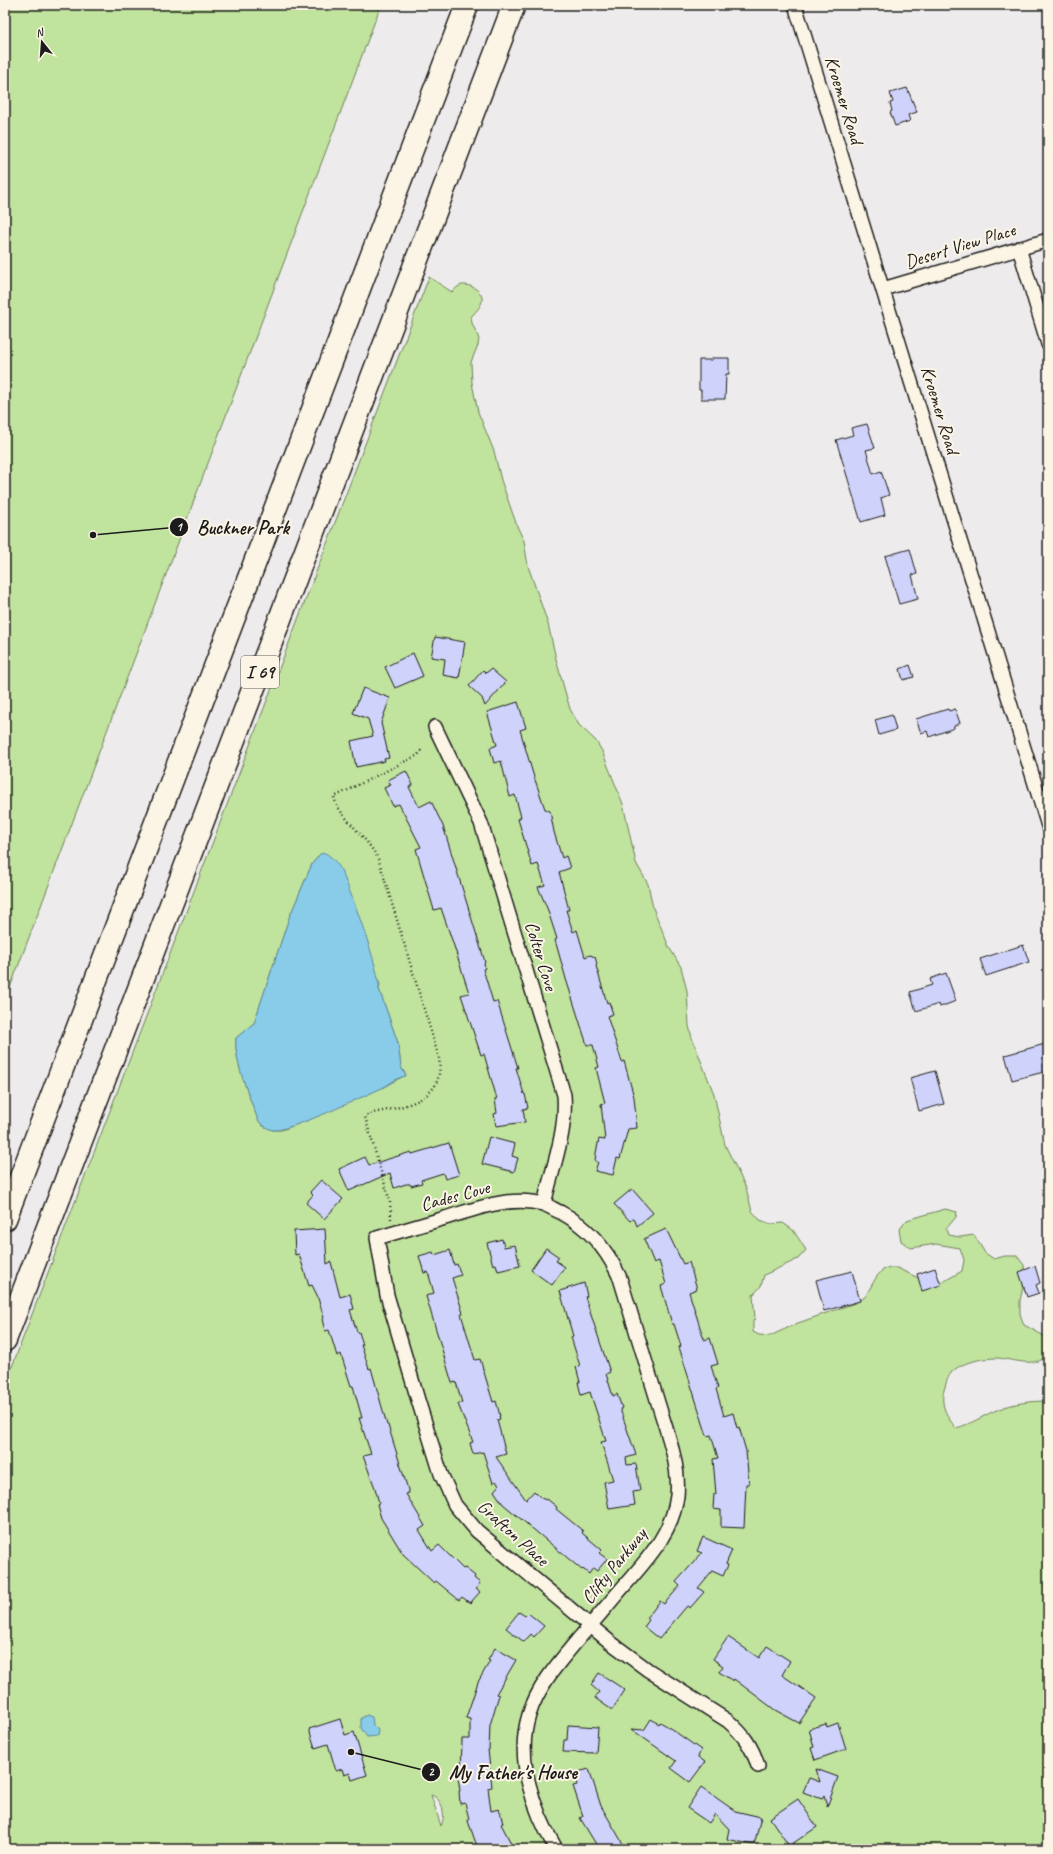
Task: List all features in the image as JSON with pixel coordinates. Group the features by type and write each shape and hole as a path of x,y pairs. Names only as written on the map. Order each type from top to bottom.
{"highway":[{"name":"I 69","path":"5,1219 467,5"},
{"name":"I 69","path":"5,1340 514,5"}],"street":[{"name":"Kroemer Road","path":"795,5 1048,826"},
{"name":"Desert View Place","path":"883,289 1048,240"},
{"path":"1019,248 1048,344"},
{"name":"Colter Cove","path":"436,727 482,823 564,1095 565,1109 562,1127 544,1204"},
{"name":"Cades Cove","path":"378,1238 496,1204 520,1201 544,1204"},
{"name":"Clifty Parkway","path":"544,1204 569,1217 588,1231 602,1245 620,1278 676,1467 677,1496 672,1514 661,1541 552,1672 528,1715 525,1739 527,1774 539,1817 556,1849"},
{"name":"Grafton Place","path":"378,1238 387,1295 418,1400 448,1493 465,1519 477,1531 590,1625 648,1670 728,1721 740,1731 749,1743 758,1766"}],"path":[{"path":"391,1219 390,1202 365,1117 369,1114 409,1104 428,1095 435,1087 439,1076 439,1058 379,861 368,842 342,812 334,797 418,755 423,748"}],"green space":[{"path":"5,5 381,5 5,1001"},
{"path":"429,277 452,292 462,285 473,287 479,292 482,298 478,309 471,317 479,339 471,362 472,383 478,412 494,451 501,480 517,526 524,541 528,566 548,624 570,709 579,725 596,741 602,751 623,804 636,863 648,884 653,908 669,947 681,967 687,991 689,1026 692,1038 714,1094 725,1145 746,1188 752,1211 760,1220 771,1224 783,1223 793,1230 806,1250 798,1259 764,1275 761,1286 753,1295 755,1319 753,1321 753,1332 759,1335 770,1336 798,1323 855,1303 865,1297 877,1276 885,1268 897,1268 929,1283 941,1283 962,1271 964,1260 960,1248 936,1244 911,1248 901,1241 899,1230 907,1220 945,1209 957,1212 956,1217 946,1229 948,1235 960,1237 974,1235 985,1253 994,1259 1005,1256 1017,1256 1024,1265 1025,1277 1020,1301 1020,1314 1024,1325 1048,1338 1047,1356 1040,1361 1034,1362 1021,1362 997,1358 966,1363 955,1369 950,1374 943,1393 943,1404 949,1419 956,1428 1011,1405 1036,1401 1048,1401 1048,1849 5,1849 5,1385","holes":["320,854 380,984 379,989 398,1043 401,1067 406,1075 383,1087 315,1117 282,1130 273,1130 263,1126 258,1120 237,1058 236,1038 254,1023 289,918 312,864","431,1795 441,1804 443,1812 441,1826"]}],"water":[{"path":"325,853 333,859 340,868 357,910 370,948 379,989 398,1043 401,1067 406,1076 310,1120 282,1129 273,1130 264,1126 258,1120 237,1058 236,1038 254,1023 289,918 312,864 320,854"},
{"path":"367,1715 372,1717 373,1725 378,1730 377,1736 367,1737 361,1728 361,1718"}],"building":[{"path":"907,88 917,112 908,115 910,121 895,126 890,112 892,111 890,103 893,102 890,93"},
{"path":"712,358 729,358 729,374 726,374 725,399 701,399 701,390 699,390 699,360 712,360"},
{"path":"867,424 875,448 866,450 873,474 881,471 889,495 881,498 885,515 861,522 836,440 853,435 851,428"},
{"path":"910,549 917,574 912,575 918,599 899,604 885,556"},
{"path":"435,637 465,642 459,678 443,675 445,659 431,657"},
{"path":"413,653 423,676 395,688 385,667"},
{"path":"910,665 914,677 903,680 900,669"},
{"path":"491,669 506,682 485,706 482,698 469,686 483,670 486,673"},
{"path":"363,688 390,698 381,723 389,758 384,759 385,761 356,767 351,741 373,736 368,719 353,713"},
{"path":"518,702 526,728 520,730 533,774 545,809 550,811 554,832 562,858 566,856 570,868 559,872 569,910 566,910 573,932 577,930 585,957 590,955 595,957 597,964 596,966 607,1003 609,1002 613,1014 607,1016 622,1062 624,1061 634,1097 637,1128 628,1129 620,1159 617,1158 613,1175 595,1171 598,1162 595,1161 599,1139 605,1140 601,1104 605,1103 596,1068 599,1067 593,1045 587,1045 566,979 555,940 557,939 547,908 538,887 545,885 538,864 532,866 518,819 521,817 515,795 510,797 501,761 494,763 490,748 497,745 487,712"},
{"path":"948,709 949,711 955,709 960,723 954,726 954,728 929,737 927,731 921,733 916,719"},
{"path":"892,715 896,730 879,735 875,720"},
{"path":"406,771 413,785 409,787 419,807 431,801 443,826 485,962 485,968 483,969 493,1002 497,1001 518,1068 516,1068 528,1108 523,1109 525,1122 496,1126 494,1114 497,1113 495,1099 497,1099 484,1054 481,1055 461,995 469,993 454,946 441,908 434,910 416,849 421,847 399,804 393,806 384,788 391,785 388,780"},
{"path":"1023,945 1029,962 986,976 980,959"},
{"path":"946,973 956,1001 940,1007 939,1004 916,1011 910,992 932,985 930,979"},
{"path":"1045,1044 1048,1057 1048,1071 1012,1080 1005,1055"},
{"path":"935,1071 944,1104 919,1111 910,1078"},
{"path":"489,1137 515,1144 512,1156 518,1158 514,1172 482,1164"},
{"path":"449,1143 459,1175 445,1179 443,1173 421,1180 422,1183 411,1186 410,1184 406,1184 394,1188 390,1173 349,1191 339,1169 365,1157 369,1165 411,1152 412,1154"},
{"path":"321,1180 343,1199 324,1219 306,1203 313,1195 310,1192"},
{"path":"632,1189 653,1213 637,1226 634,1218 630,1221 614,1204"},
{"path":"325,1229 327,1264 331,1262 340,1297 350,1294 354,1309 350,1310 357,1332 359,1332 363,1345 361,1345 369,1369 371,1368 387,1425 409,1493 406,1494 425,1526 419,1530 432,1551 439,1545 463,1569 465,1568 475,1576 474,1578 480,1583 476,1589 480,1592 470,1603 462,1597 459,1600 436,1581 434,1583 403,1554 381,1518 375,1488 363,1456 371,1454 359,1418 362,1418 353,1386 351,1386 341,1354 337,1356 329,1330 325,1331 322,1319 324,1318 317,1295 312,1285 309,1286 299,1254 295,1255 294,1231"},
{"path":"666,1229 683,1264 689,1262 697,1289 689,1292 704,1340 710,1338 718,1364 711,1366 718,1388 716,1389 724,1416 733,1413 746,1451 749,1484 746,1484 744,1528 721,1527 721,1510 713,1509 714,1494 716,1494 713,1459 718,1458 711,1435 707,1436 679,1347 681,1346 674,1324 672,1324 661,1286 666,1284 659,1261 654,1263 644,1239"},
{"path":"502,1239 504,1247 515,1245 520,1266 498,1271 496,1264 493,1265 487,1243"},
{"path":"546,1248 559,1257 556,1261 565,1267 552,1285 531,1270"},
{"path":"450,1250 454,1265 457,1264 461,1275 452,1278 463,1313 461,1314 475,1360 480,1359 493,1402 496,1401 500,1416 500,1419 497,1420 506,1454 496,1457 526,1500 534,1491 541,1498 547,1499 557,1507 556,1509 583,1531 582,1533 602,1550 599,1553 607,1559 597,1571 593,1568 589,1574 583,1569 582,1570 503,1504 494,1491 499,1485 496,1481 493,1483 483,1452 473,1454 470,1443 473,1442 458,1404 462,1403 456,1382 452,1383 426,1296 434,1293 428,1272 424,1273 419,1256 433,1252 434,1255"},
{"path":"1035,1266 1040,1283 1036,1285 1039,1293 1027,1297 1019,1272"},
{"path":"935,1268 941,1285 922,1291 917,1274"},
{"path":"852,1271 860,1301 824,1311 816,1280"},
{"path":"584,1283 587,1296 585,1297 610,1372 606,1374 613,1396 617,1394 622,1408 620,1409 636,1455 626,1458 627,1465 636,1464 640,1491 633,1492 635,1505 609,1509 604,1482 613,1480 601,1442 606,1441 590,1392 581,1395 578,1382 580,1382 576,1367 580,1366 571,1337 573,1336 560,1291"},
{"path":"703,1537 732,1550 726,1564 728,1565 723,1576 712,1571 698,1588 704,1592 690,1608 687,1606 659,1639 644,1627 649,1620 647,1618 660,1601 664,1604 680,1586 676,1582 702,1553 697,1551"},
{"path":"519,1612 525,1616 528,1613 544,1626 534,1637 531,1634 524,1642 506,1628"},
{"path":"728,1637 759,1658 767,1646 790,1661 782,1675 816,1698 799,1723 775,1710 734,1679 733,1681 719,1672 723,1666 713,1659"},
{"path":"495,1648 516,1660 496,1694 499,1695 490,1725 488,1750 492,1787 488,1788 491,1811 499,1809 503,1823 501,1824 514,1849 478,1849 468,1821 469,1819 465,1803 460,1804 458,1776 461,1776 462,1739 470,1739 470,1719 466,1718 478,1682 490,1661 488,1660"},
{"path":"599,1673 625,1690 612,1710 595,1698 599,1692 591,1685"},
{"path":"340,1719 345,1735 354,1732 367,1775 352,1780 350,1773 344,1775 342,1769 336,1771 328,1744 315,1748 309,1729"},
{"path":"651,1719 659,1724 660,1722 667,1726 701,1750 698,1757 705,1762 690,1782 671,1768 676,1761 631,1729 644,1730"},
{"path":"838,1723 846,1749 815,1760 811,1748 814,1747 809,1729 826,1724 827,1727"},
{"path":"568,1725 598,1727 596,1753 563,1752 564,1740 567,1740"},
{"path":"589,1769 601,1806 626,1849 599,1849 580,1818 583,1816 573,1786 577,1785 574,1773"},
{"path":"816,1769 838,1777 827,1807 824,1796 822,1799 803,1792 809,1778 820,1782"},
{"path":"701,1787 735,1811 761,1817 754,1845 727,1839 729,1829 715,1814 709,1823 687,1808"},
{"path":"798,1799 817,1827 789,1846 770,1818"}],"place":[{"name":"Buckner Park","path":"93,535"},
{"name":"My Father's House","path":"351,1752"}]}
